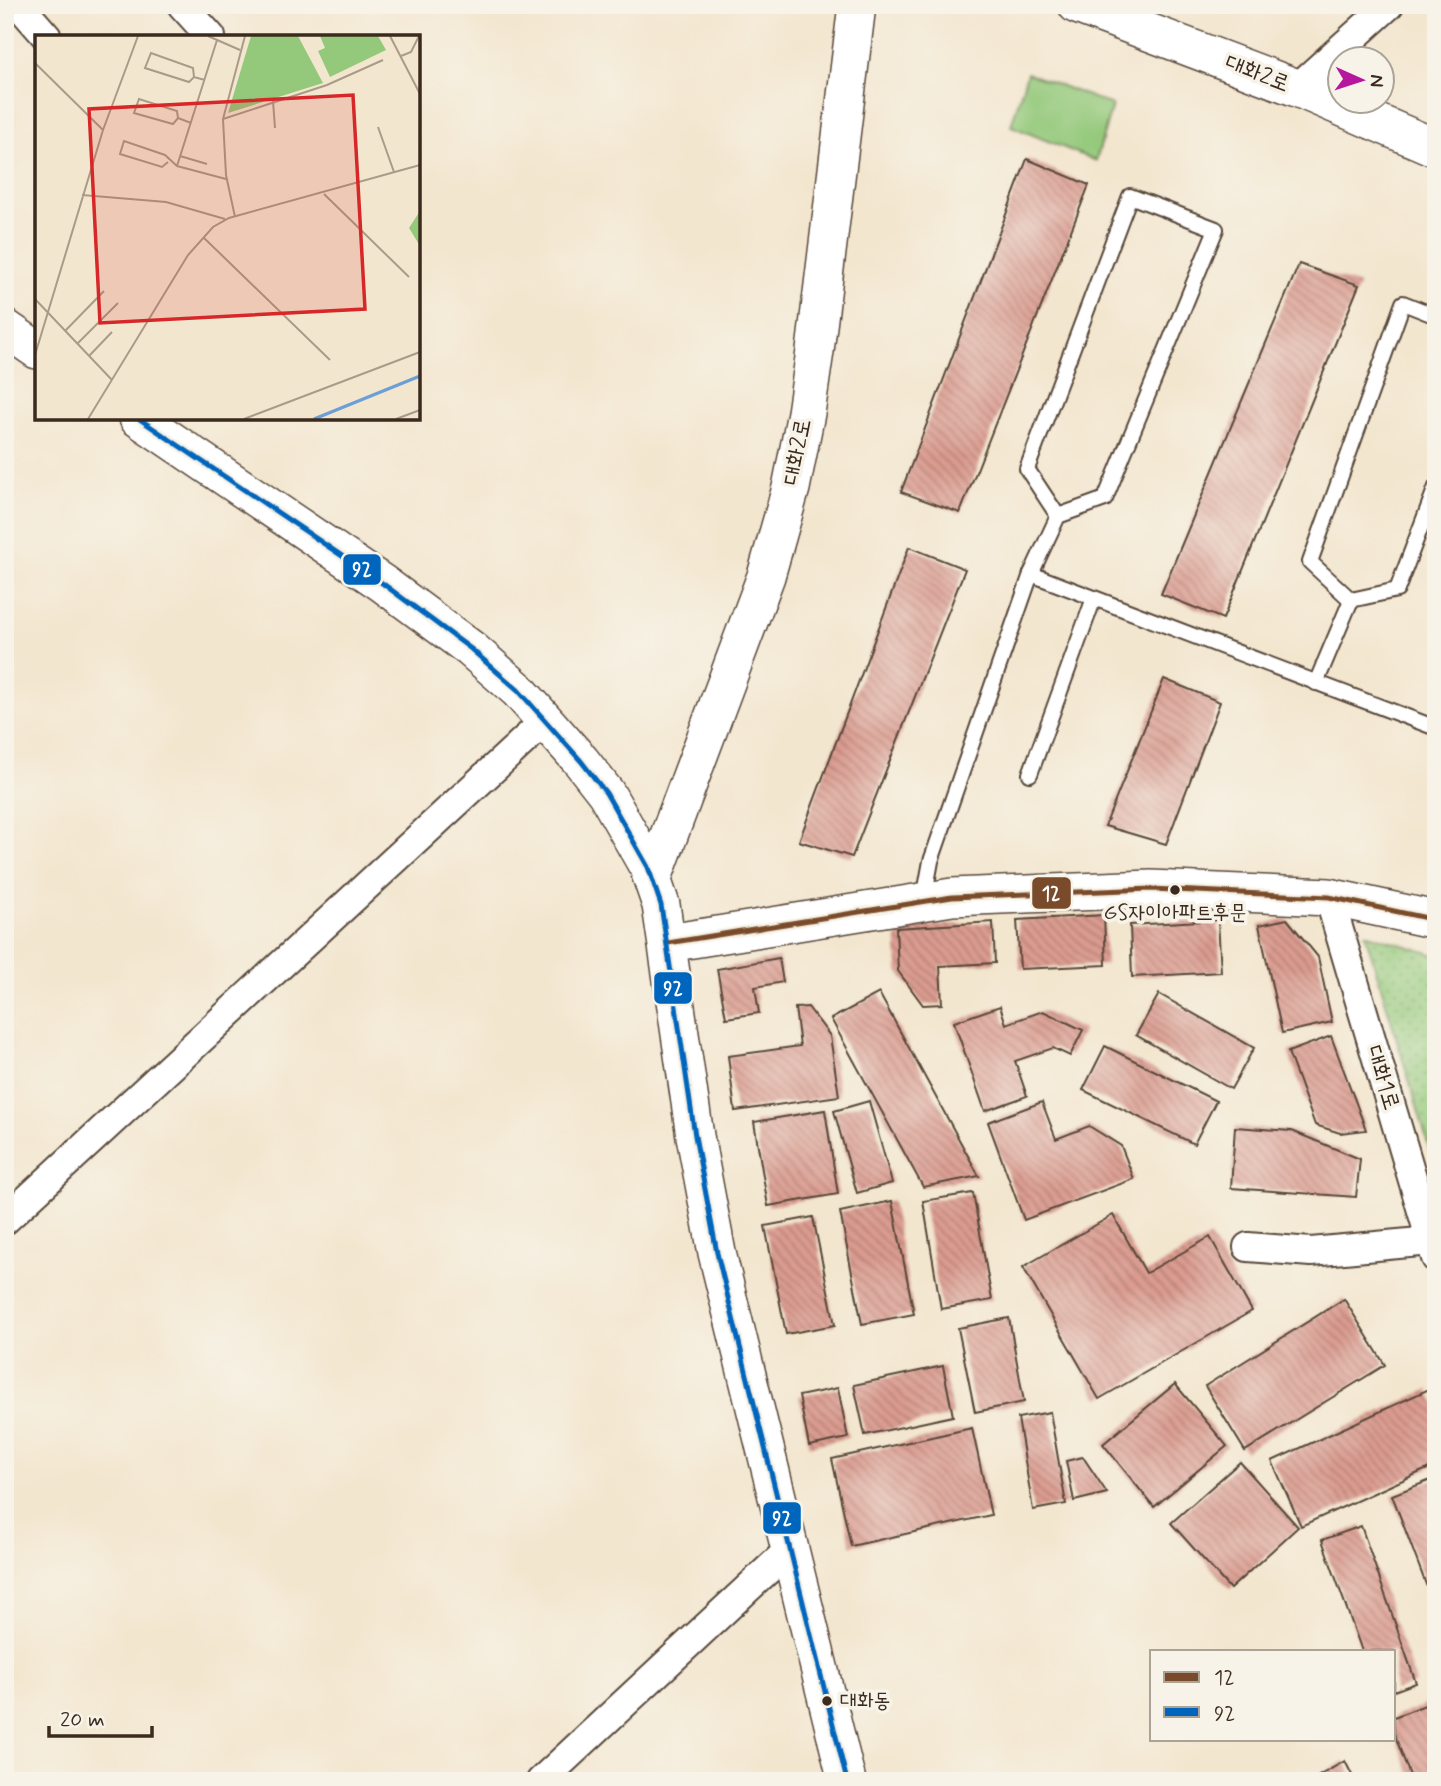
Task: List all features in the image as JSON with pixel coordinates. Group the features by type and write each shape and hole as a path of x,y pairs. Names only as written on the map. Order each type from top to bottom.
{"street":[{"path":"19,5 45,35"},
{"path":"182,5 209,35"},
{"name":"대화2로","path":"653,878 766,576 789,499 810,388 857,5"},
{"name":"대화2로","path":"1077,5 1297,88 1436,148"},
{"path":"1297,88 1389,5"},
{"path":"5,328 35,348"},
{"path":"141,420 426,615 518,690 606,793 653,878 668,943 704,1192 727,1299 847,1781"},
{"path":"5,1220 545,721"},
{"path":"668,943 923,900 1150,888 1329,897 1436,920"},
{"name":"대화1로","path":"1329,897 1433,1249"},
{"path":"1248,1247 1311,1252 1433,1249"},
{"path":"541,1781 789,1550"}],"lane":[{"path":"923,900 931,860 1031,574 1058,516 1105,499 1216,229 1130,196 1027,469 1058,516"},
{"path":"1351,600 1310,562 1403,303 1436,316"},
{"path":"1351,600 1397,590 1436,487"},
{"path":"1031,574 1436,728"},
{"path":"1030,774 1094,598"},
{"path":"1316,683 1351,600"}],"green space":[{"path":"1027,73 1112,105 1096,161 1011,126"},
{"path":"1365,933 1436,955 1436,1170"}],"building":[{"path":"1027,159 1089,185 960,513 901,492"},
{"path":"1299,264 1359,285 1223,619 1161,594"},
{"path":"909,547 965,569 852,857 799,841"},
{"path":"1164,679 1220,702 1166,844 1105,826"},
{"path":"1104,915 1106,965 1020,969 1017,920"},
{"path":"1287,919 1318,957 1332,1022 1282,1033 1259,925"},
{"path":"1218,920 1221,972 1132,977 1130,925"},
{"path":"993,922 995,963 940,966 942,1004 923,1005 898,971 896,928"},
{"path":"779,958 783,982 755,987 759,1013 726,1018 717,969"},
{"path":"879,993 979,1176 923,1187 831,1019"},
{"path":"1159,994 1254,1048 1231,1089 1136,1035"},
{"path":"1000,1006 1006,1024 1043,1011 1083,1030 1070,1056 1053,1048 1015,1061 1027,1096 985,1111 954,1022"},
{"path":"808,1007 830,1036 839,1096 735,1111 728,1056 800,1046 795,1008"},
{"path":"1331,1036 1366,1130 1340,1133 1315,1125 1288,1052"},
{"path":"1105,1046 1216,1101 1194,1144 1083,1090"},
{"path":"869,1101 892,1183 857,1193 834,1111"},
{"path":"1042,1102 1056,1139 1089,1126 1121,1146 1134,1179 1024,1220 988,1122"},
{"path":"825,1110 838,1194 768,1206 754,1122"},
{"path":"1235,1127 1292,1131 1360,1159 1356,1197 1231,1188"},
{"path":"973,1193 992,1300 941,1309 923,1201"},
{"path":"892,1201 914,1314 862,1324 840,1212"},
{"path":"1113,1215 1146,1273 1210,1237 1252,1311 1099,1399 1023,1267"},
{"path":"813,1217 835,1325 786,1334 765,1226"},
{"path":"1344,1299 1385,1365 1245,1451 1205,1386"},
{"path":"1009,1318 1024,1402 975,1412 958,1328"},
{"path":"943,1366 953,1416 865,1435 854,1385"},
{"path":"1175,1384 1227,1446 1154,1507 1103,1444"},
{"path":"838,1388 848,1438 809,1446 799,1396"},
{"path":"1429,1389 1436,1405 1436,1465 1301,1526 1272,1461"},
{"path":"1050,1412 1066,1504 1033,1510 1018,1418"},
{"path":"972,1428 991,1515 851,1546 832,1459"},
{"path":"1083,1457 1107,1493 1074,1501 1066,1461"},
{"path":"1240,1462 1298,1527 1230,1589 1171,1523"},
{"path":"1436,1478 1436,1593 1430,1595 1392,1495"},
{"path":"1361,1526 1416,1683 1396,1690 1396,1650 1362,1650 1322,1540"},
{"path":"1430,1703 1436,1719 1436,1781 1412,1781 1396,1738 1396,1716"},
{"path":"1345,1761 1355,1781 1310,1781"}],"transit line":[{"name":"92","path":"141,420 382,583 471,649 518,690 606,793 648,867 661,905 695,1136 717,1253 847,1781"},
{"name":"12","path":"668,943 952,897 1151,889 1329,897 1436,920"}],"place":[{"name":"GS자이아파트후문","path":"1175,890"},
{"name":"대화동","path":"827,1701"}]}
